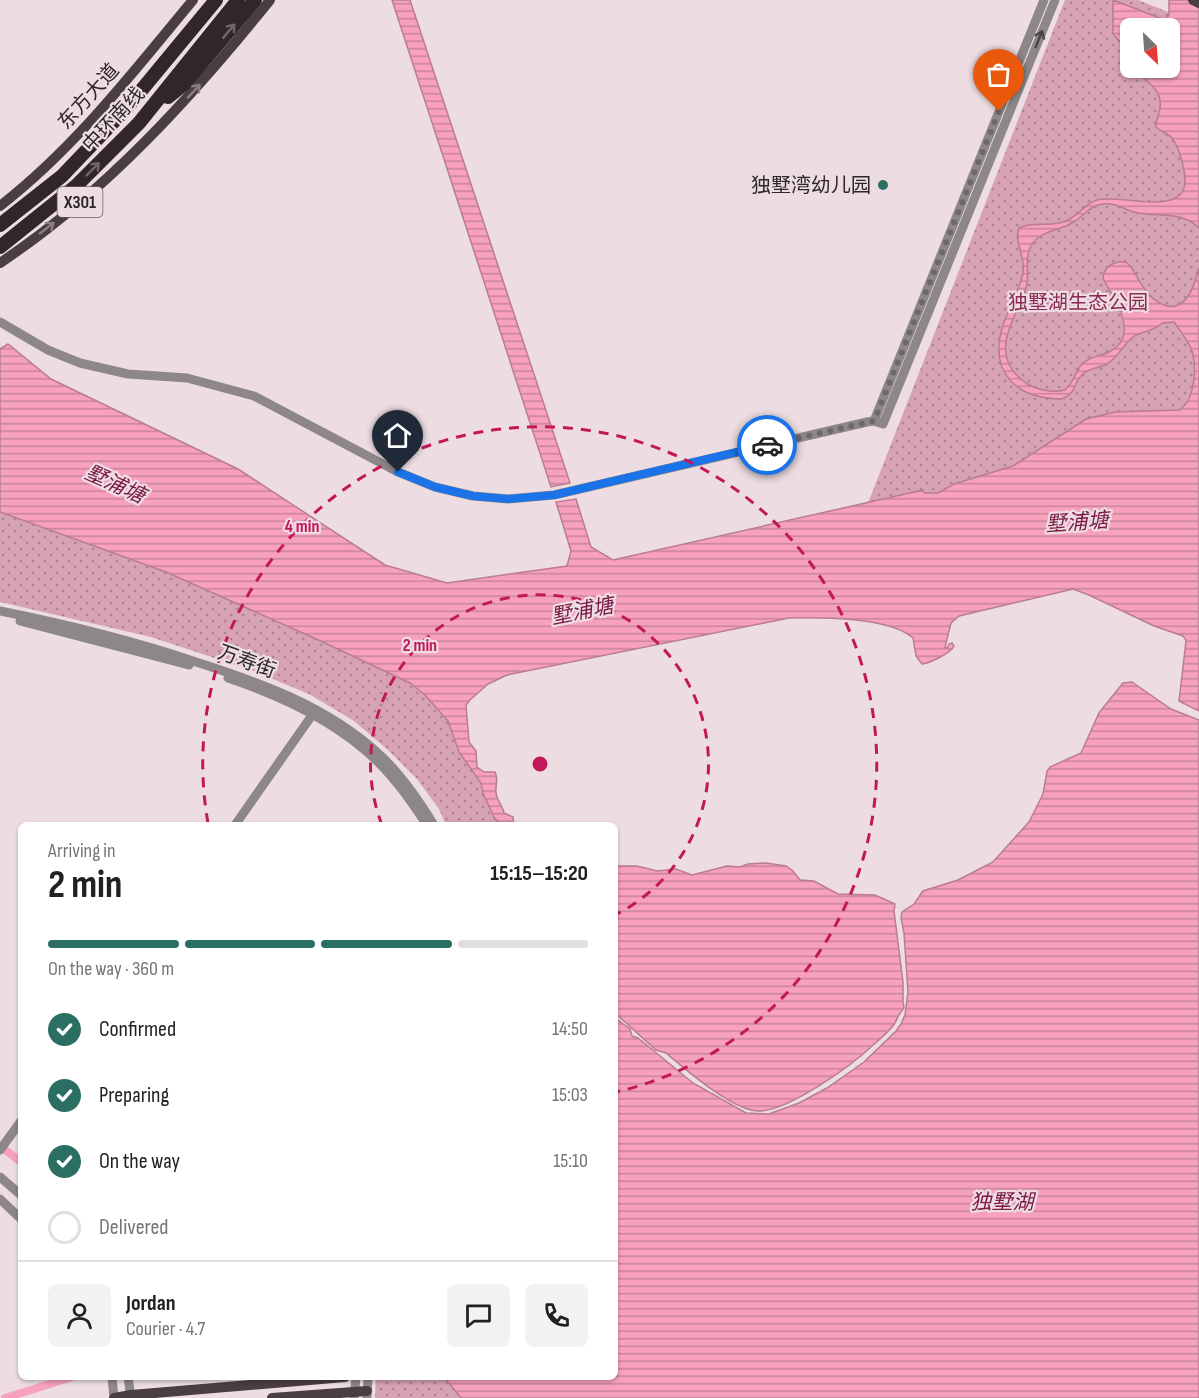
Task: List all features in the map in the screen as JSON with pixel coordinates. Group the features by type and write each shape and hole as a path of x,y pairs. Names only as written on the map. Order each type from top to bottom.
{"highway":[{"path":"183,40 210,0"},
{"name":"中环南线","path":"0,225 62,176 125,110 216,0"},
{"name":"中环南线","path":"0,247 76,186 141,120 238,0"},
{"path":"141,120 184,84 255,0"}],"main road":[{"name":"东方大道","path":"0,206 62,152 114,95 193,0"},
{"name":"X301","path":"0,263 84,198 153,133 219,64 270,0"},
{"path":"1193,0 1199,3"},
{"path":"114,1398 311,1380"},
{"path":"272,1398 367,1395"}],"street":[{"path":"878,423 1044,0"},
{"path":"878,423 1055,0"},
{"path":"0,322 48,350 80,363 128,374 187,378 254,396 398,472 435,487 473,496 508,499 554,495 878,423"},
{"name":"万寿街","path":"0,611 58,623 160,650 249,678 351,731 379,754 406,783 432,822"},
{"name":"万寿街","path":"0,616 203,669 314,712 378,762 401,788 425,822"},
{"path":"237,822 314,712"},
{"path":"0,1150 18,1125"},
{"path":"0,1178 18,1193"},
{"path":"0,1199 18,1216"},
{"path":"112,1380 114,1398"},
{"path":"128,1380 131,1396"},
{"path":"354,1395 356,1380"},
{"path":"367,1395 368,1380"}],"green space":[{"name":"独墅湖生态公园","path":"1065,0 1138,0 1199,24 1199,395 1184,414 1004,483 894,504 868,503"},
{"path":"0,479 445,692 465,753 502,822 445,822 439,809 417,779 388,750 354,721 309,694 251,670 151,637 0,602"},
{"path":"376,1380 446,1380 461,1398 375,1398"}],"water":[{"path":"392,0 410,0 570,483 551,487"},
{"path":"1113,0 1160,18 1120,18 1120,42 1113,34"},
{"name":"墅浦塘","path":"1169,0 1199,0 1199,228 1186,219 1138,213 1108,204 1098,205 1072,223 1039,237 1028,253 1026,288 1007,337 1006,350 1008,361 1014,372 1026,383 1045,390 1065,390 1083,363 1109,352 1119,345 1123,336 1122,316 1103,278 1108,267 1119,262 1127,263 1153,298 1171,306 1183,302 1189,295 1199,268 1199,711 1179,701 1186,640 1183,636 1154,626 1073,589 959,616 951,623 945,647 947,648 952,643 954,646 952,649 922,664 916,656 913,638 888,626 854,620 789,618 507,675 488,684 466,705 469,742 476,751 477,767 484,772 495,772 498,799 504,813 513,817 514,822 498,822 483,793 481,783 459,752 448,721 425,695 410,683 166,572 0,512 0,349 8,344 51,379 238,469 385,565 447,583 567,566 571,551 556,502 576,499 591,547 613,560 923,490 924,493 938,493 954,484 1013,466 1086,419 1115,412 1179,410 1184,406 1191,392 1194,358 1184,336 1174,322 1162,323 1156,328 1133,337 1111,361 1104,366 1085,372 1079,378 1073,391 1062,399 1046,398 1019,388 1003,369 999,356 1003,325 1023,273 1018,240 1019,228 1063,222 1097,200 1154,202 1168,201 1179,196 1184,187 1183,167 1176,144 1171,137 1156,127 1160,101 1151,85 1143,78 1180,78 1180,18 1167,18 1169,15"},
{"name":"独墅湖","path":"1132,682 1171,709 1199,720 1199,1398 461,1398 446,1380 618,1380 618,1020 630,1029 632,1036 638,1038 693,1083 746,1113 769,1114 799,1103 827,1088 864,1062 896,1031 905,1015 908,992 902,912 914,904 923,891 958,880 993,862 1029,822 1043,794 1047,771 1050,767 1081,753 1099,713 1123,683"},
{"path":"766,863 786,866 800,880 814,881 838,894 875,895 895,904 903,982 904,1008 890,1029 862,1055 834,1076 801,1096 785,1104 758,1111 748,1109 723,1097 666,1053 656,1050 618,1016 618,866 637,866 657,871 676,869 692,875 727,866 740,867"}],"waterway":[{"path":"0,1146 18,1160"},
{"path":"5,1398 62,1380"}],"way so far":[{"path":"767,445 874,421 999,111"}],"place":[{"name":"独墅湾幼儿园","path":"883,185"}],"route":[{"path":"398,472 435,487 473,496 508,499 554,495 767,445"}]}
